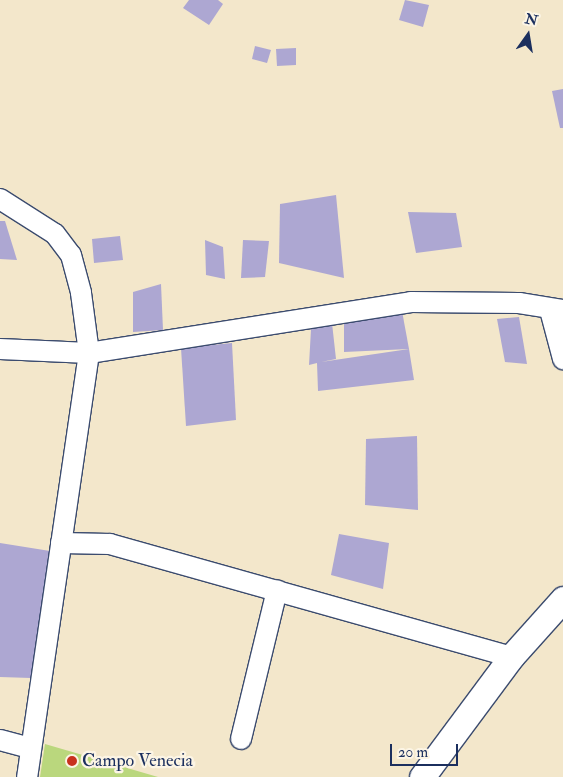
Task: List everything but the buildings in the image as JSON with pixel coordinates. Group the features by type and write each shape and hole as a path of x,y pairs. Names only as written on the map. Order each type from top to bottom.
{"street":[{"path":"0,199 54,234 71,255 81,293 89,353 27,777"},
{"path":"0,349 89,353 411,302 519,303 557,310 563,360"},
{"path":"62,543 110,544 511,657"},
{"path":"242,740 277,590"},
{"path":"422,777 511,657 563,599"},
{"path":"0,740 30,748"}],"green space":[{"name":"Campo Venecia","path":"45,744 158,777 40,777"}],"place":[{"name":"Campo Venecia","path":"72,761"}]}
